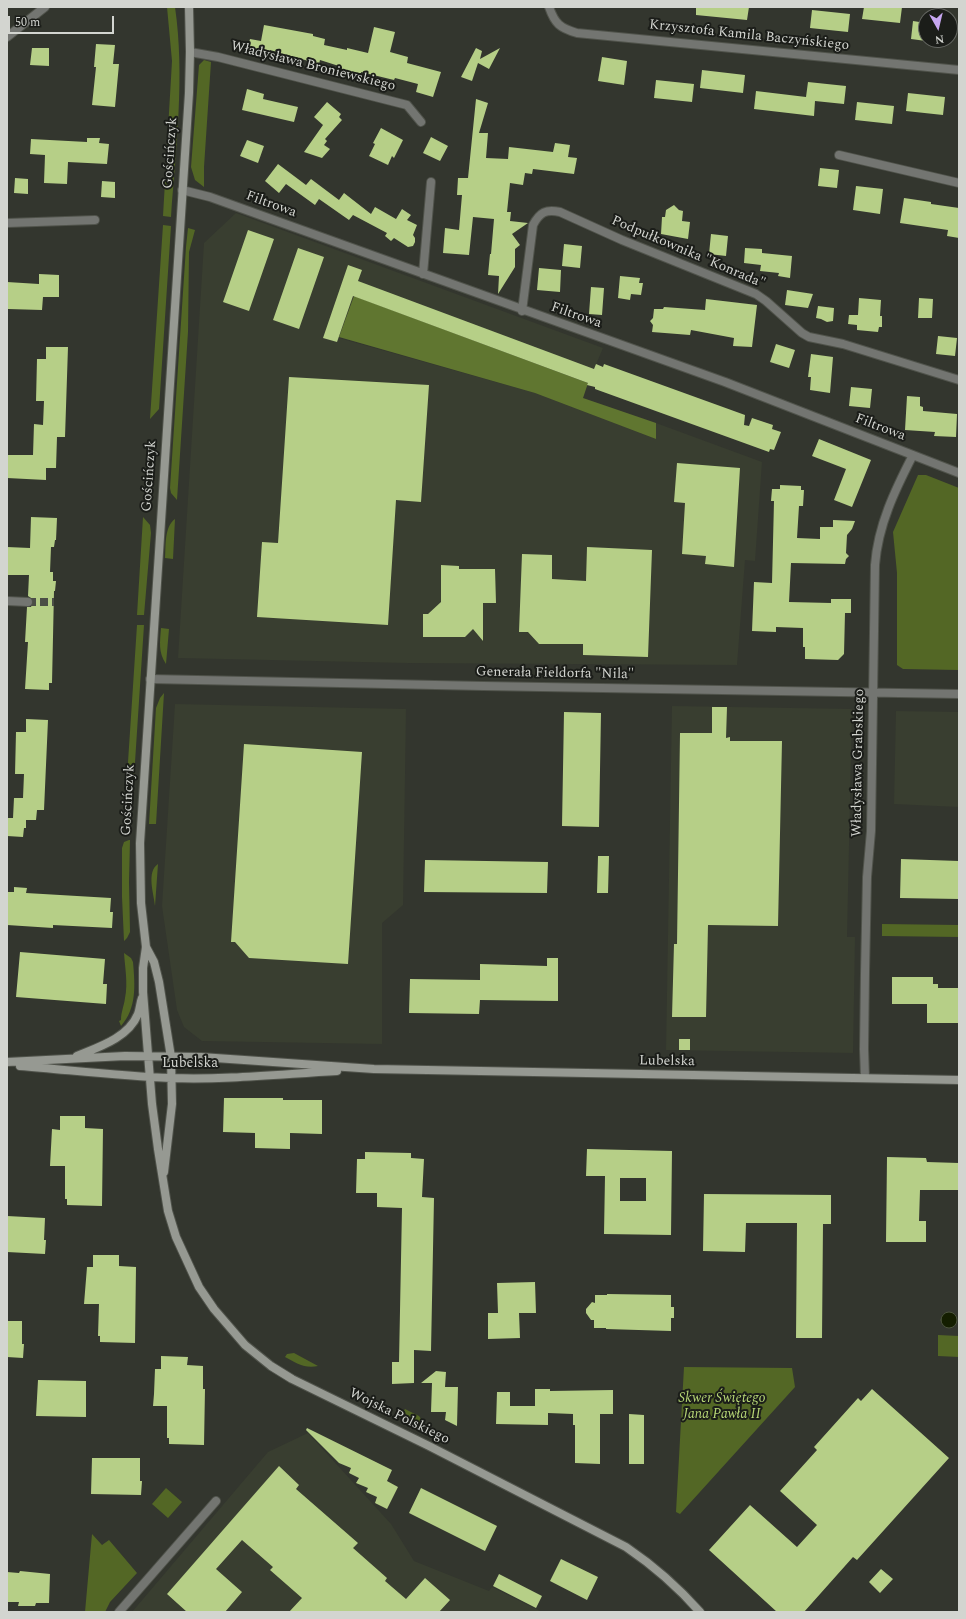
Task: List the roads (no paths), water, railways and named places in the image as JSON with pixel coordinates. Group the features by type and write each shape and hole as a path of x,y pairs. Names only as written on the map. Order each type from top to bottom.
{"street":[{"path":"7,37 45,7"},
{"name":"Gościńczyk","path":"148,1056 143,992 143,968 146,947 141,903 140,843 189,93 189,7"},
{"name":"Krzysztofa Kamila Baczyńskiego","path":"549,7 553,18 562,28 577,33 959,70"},
{"name":"Władysława Broniewskiego","path":"190,52 218,57 407,105 421,122"},
{"path":"839,155 959,184"},
{"path":"423,274 431,182"},
{"name":"Filtrowa","path":"182,190 210,197 522,311 725,382 959,473"},
{"name":"Podpułkownika \"Konrada\"","path":"522,311 534,224 537,217 543,212 551,210 560,212 622,240 756,294 766,301 802,334 809,337 842,344 959,380"},
{"path":"7,223 96,220"},
{"name":"Władysława Grabskiego","path":"865,1078 864,1041 867,877 871,831 876,552 881,527 892,497 913,455"},
{"path":"7,601 28,602"},
{"name":"Generała Fieldorfa \"Nila\"","path":"150,679 959,694"},
{"name":"Gościńczyk","path":"146,947 154,962 159,982 171,1057 171,1078"},
{"name":"Gościńczyk","path":"72,1058 102,1046 120,1035 130,1026 138,1014 143,992"},
{"name":"Lubelska","path":"7,1063 72,1058 148,1056 201,1057 374,1070 959,1080"},
{"name":"Wojska Polskiego","path":"148,1056 158,1149 170,1218 176,1237 188,1267 199,1287 214,1309 245,1345 292,1379 435,1449 626,1547 646,1560 673,1582 700,1612"},
{"name":"Lubelska","path":"7,1063 125,1076 171,1078 374,1070"},
{"name":"Wojska Polskiego","path":"164,1178 172,1104 171,1078"},
{"path":"119,1612 216,1501"}],"tunnel":[{"path":"28,602 54,602"}],"park label":[{"name":"Skwer Świętego Jana Pawła II","path":"722,1408"}]}
